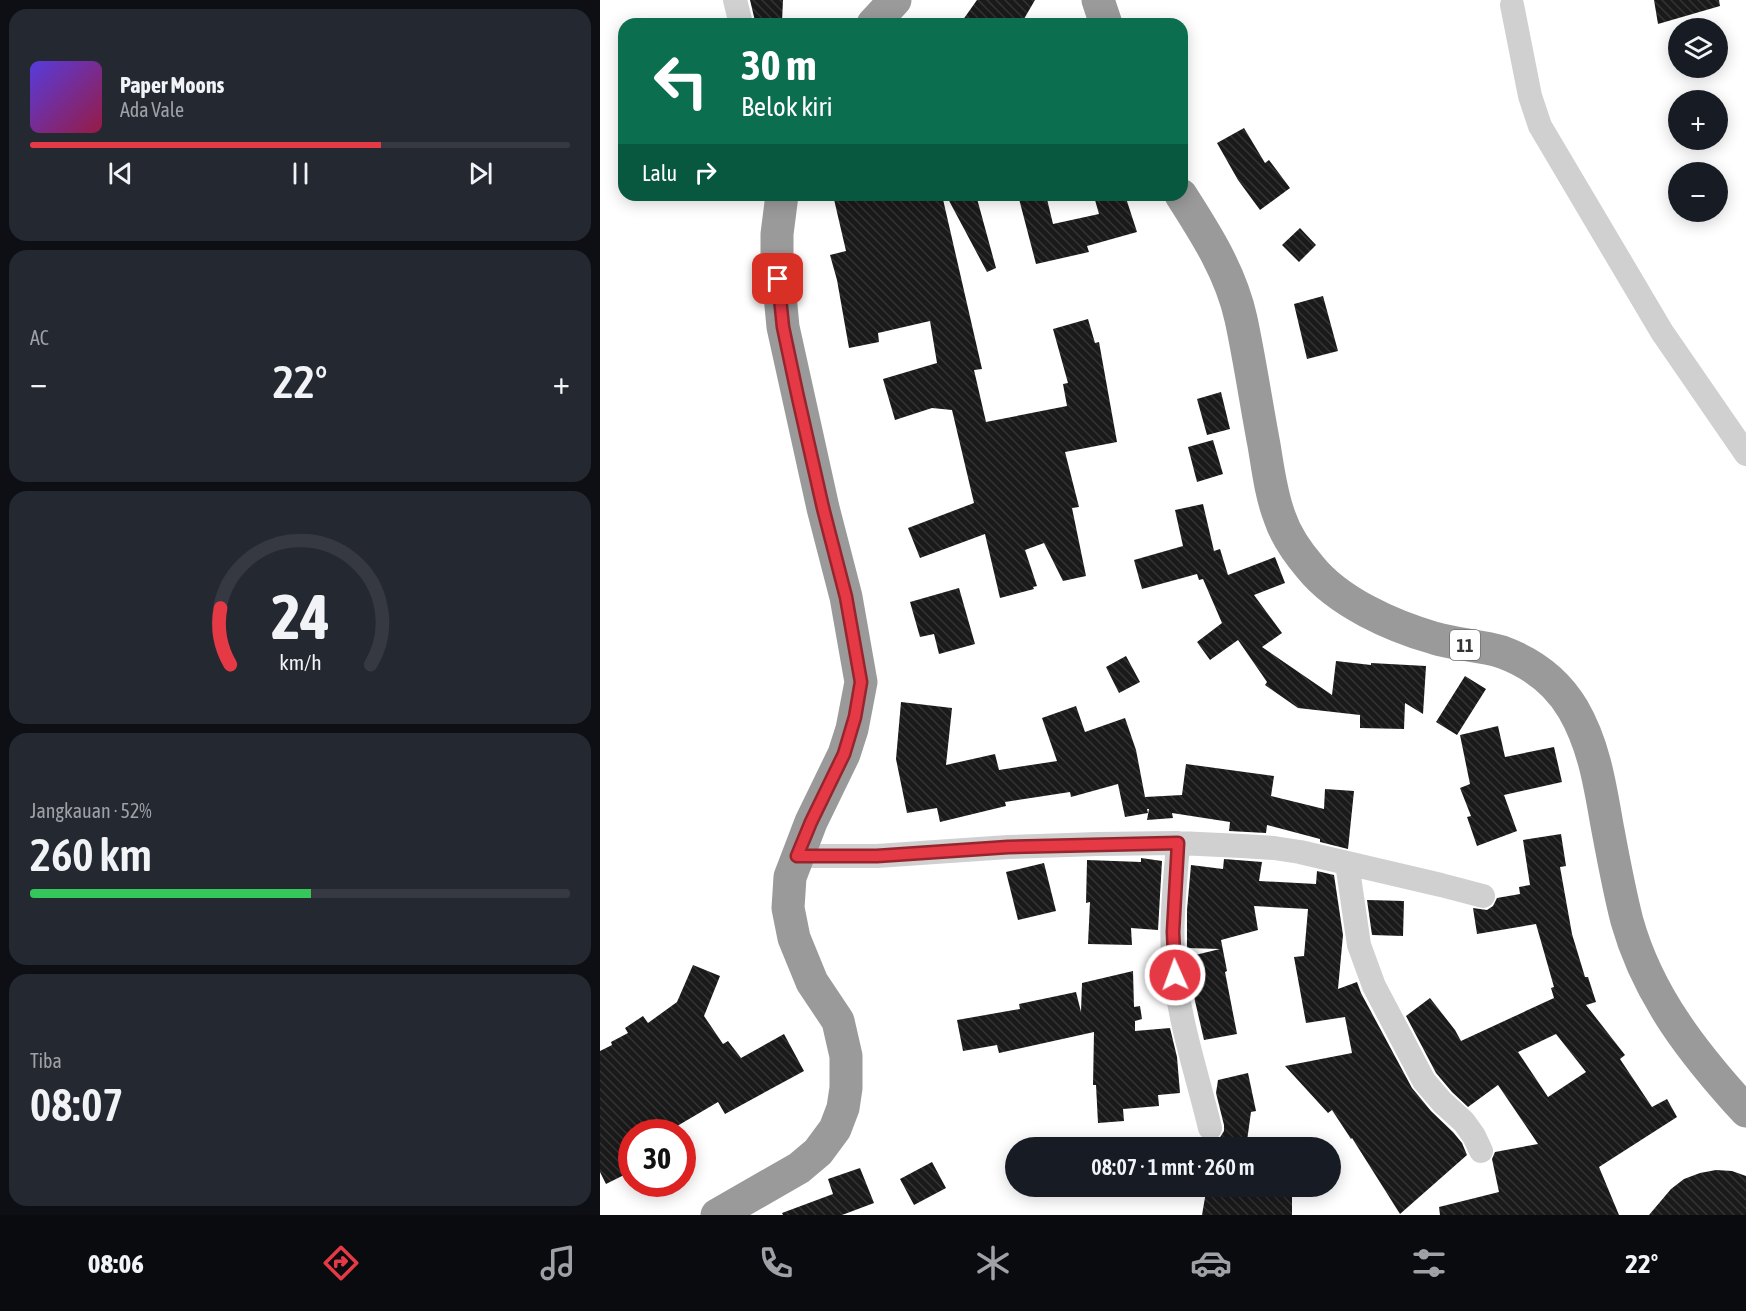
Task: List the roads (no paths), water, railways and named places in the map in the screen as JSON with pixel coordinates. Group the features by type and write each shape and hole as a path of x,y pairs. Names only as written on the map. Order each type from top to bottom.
{"highway":[{"path":"878,18 895,0"},
{"path":"1098,0 1104,18"},
{"path":"717,1215 799,1168 818,1152 834,1129 843,1108 846,1088 846,1056 838,1022 812,982 794,938 788,908 790,877 811,822 844,754 852,729 861,682 846,597 820,497 783,327 777,263 777,234 781,201"},
{"name":"11","path":"1185,201 1207,236 1233,288 1241,319 1270,482 1280,519 1297,551 1313,571 1337,593 1393,624 1436,639 1502,652 1532,666 1556,684 1573,709 1587,739 1597,769 1627,920 1640,961 1655,993 1694,1050 1746,1111"}],"street":[{"path":"735,0 740,18"},
{"path":"1512,5 1530,96 1540,126 1662,332 1746,454"},
{"path":"797,856 877,856 1008,847 1178,843 1274,848 1483,896"},
{"path":"1178,843 1173,932 1175,975 1182,1015 1210,1128"},
{"path":"1347,863 1359,945 1374,986 1424,1081 1464,1122 1481,1151"}]}
